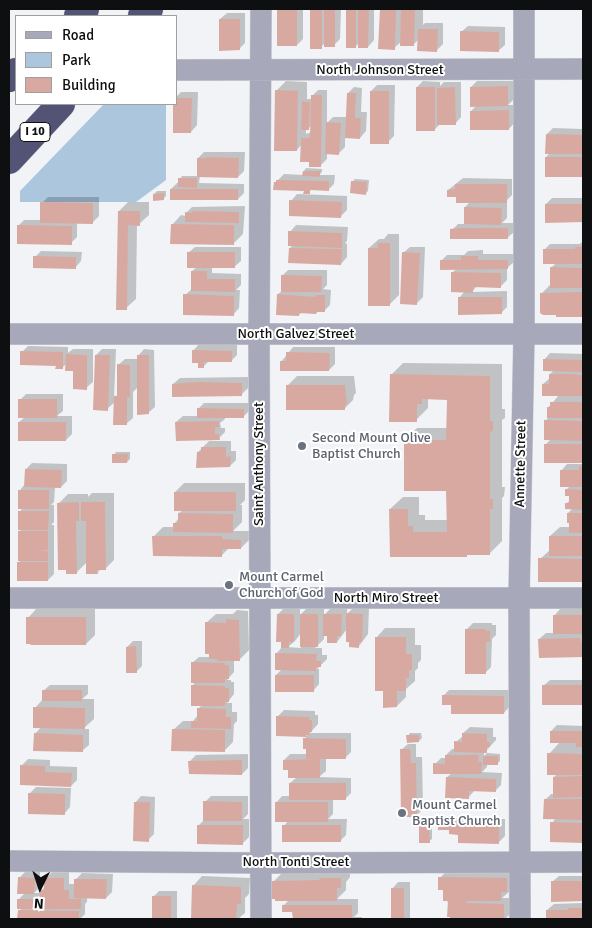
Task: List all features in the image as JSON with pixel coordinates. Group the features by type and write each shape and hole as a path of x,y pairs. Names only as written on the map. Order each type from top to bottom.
{"highway":[{"name":"I 10","path":"9,160 59,105"}],"street":[{"name":"Saint Anthony Street","path":"261,9 259,334 261,919"},
{"name":"Annette Street","path":"520,919 519,598 524,334 524,9"},
{"name":"North Johnson Street","path":"178,70 583,69"},
{"name":"North Galvez Street","path":"9,334 583,334"},
{"name":"North Miro Street","path":"9,598 583,598"},
{"name":"North Tonti Street","path":"9,861 261,863 583,862"}],"green space":[{"path":"103,105 166,105 166,180 136,202 20,202 20,191"}],"building":[{"path":"277,9 297,9 297,46 277,46"},
{"path":"310,9 322,9 322,49 310,49"},
{"path":"324,9 335,9 335,47 324,47"},
{"path":"346,9 356,9 356,48 346,48"},
{"path":"358,9 369,9 368,48 358,48"},
{"path":"380,9 396,9 395,50 378,49"},
{"path":"401,9 415,9 414,46 400,46"},
{"path":"219,19 240,19 240,50 219,51"},
{"path":"418,29 438,29 437,52 417,51"},
{"path":"460,31 499,32 499,52 460,51"},
{"path":"508,86 508,106 470,107 470,87"},
{"path":"416,87 435,87 435,131 416,131"},
{"path":"455,87 456,125 437,125 437,88"},
{"path":"275,90 298,91 297,151 274,151"},
{"path":"370,91 389,91 389,144 370,144"},
{"path":"347,93 356,93 355,118 361,118 360,139 345,138"},
{"path":"311,95 322,95 321,167 309,167 309,162 300,162 301,138 310,138"},
{"path":"178,98 192,98 191,133 173,133 173,105 178,105"},
{"path":"302,101 310,102 309,130 301,130"},
{"path":"509,110 509,130 470,130 470,111"},
{"path":"326,122 341,123 339,155 325,154"},
{"path":"546,134 583,135 583,154 545,154"},
{"path":"545,157 583,157 583,177 545,177"},
{"path":"197,158 239,158 238,178 197,177"},
{"path":"303,171 320,171 320,177 302,176"},
{"path":"178,178 197,178 197,188 178,187"},
{"path":"276,180 329,181 329,191 310,190 310,194 303,194 304,191 273,190"},
{"path":"351,181 367,182 366,195 350,193"},
{"path":"455,184 507,184 507,203 456,203 456,197 447,197 447,190 455,189"},
{"path":"170,189 238,189 238,200 170,200"},
{"path":"164,193 164,200 153,201 153,194"},
{"path":"289,200 342,202 341,218 289,216"},
{"path":"40,202 93,203 93,224 40,223"},
{"path":"545,204 583,204 583,222 545,223"},
{"path":"464,207 502,208 501,225 464,224"},
{"path":"118,211 140,211 140,226 128,225 127,310 116,310"},
{"path":"192,211 239,212 239,223 185,222 185,212 192,213"},
{"path":"171,224 234,225 234,245 170,244"},
{"path":"17,225 72,226 72,245 17,244"},
{"path":"508,228 508,239 450,239 450,229"},
{"path":"288,231 342,233 342,248 288,246"},
{"path":"378,243 390,243 390,306 368,306 368,248 378,248"},
{"path":"575,247 583,247 583,264 543,264 543,249 575,249"},
{"path":"289,248 342,249 341,265 288,263"},
{"path":"187,252 235,252 235,268 187,268"},
{"path":"402,252 420,253 417,305 400,304"},
{"path":"33,256 76,257 76,269 33,268"},
{"path":"461,256 478,256 478,260 508,260 508,269 440,270 440,260 461,260"},
{"path":"550,267 583,268 583,288 550,288"},
{"path":"191,271 207,271 207,279 235,279 235,292 191,291"},
{"path":"451,272 501,273 501,288 473,287 473,293 451,292"},
{"path":"281,275 322,276 321,292 281,292"},
{"path":"582,292 583,317 556,317 556,315 543,315 540,313 540,293"},
{"path":"183,294 234,296 234,316 183,315"},
{"path":"277,294 315,297 316,295 325,295 325,312 317,312 316,314 299,313 299,316 276,315"},
{"path":"458,297 502,297 502,314 458,315"},
{"path":"192,350 232,351 232,362 204,362 204,368 198,368 198,363 192,363"},
{"path":"20,351 63,352 63,369 55,369 56,366 20,365"},
{"path":"286,352 330,353 329,371 280,371 280,361 286,361"},
{"path":"66,354 87,355 87,390 73,389 73,371 65,371"},
{"path":"95,355 110,355 108,411 93,410"},
{"path":"137,355 149,355 149,414 137,415"},
{"path":"543,359 583,360 583,372 543,371"},
{"path":"117,364 130,365 130,397 127,397 127,425 113,425 114,396 117,396"},
{"path":"390,374 490,376 490,421 493,421 493,431 490,432 490,499 493,499 493,509 490,509 490,555 467,555 467,557 390,557 389,509 408,509 408,526 413,526 413,532 447,532 446,491 404,491 404,440 446,440 447,400 422,399 422,404 417,404 417,422 389,422"},
{"path":"549,374 583,375 583,396 542,396 542,384 549,384"},
{"path":"197,382 242,383 242,396 172,397 172,384"},
{"path":"286,385 345,385 347,403 345,410 286,410"},
{"path":"18,399 57,399 57,418 18,418"},
{"path":"550,402 583,402 583,418 547,418 547,407 550,407"},
{"path":"197,408 244,409 244,418 197,418"},
{"path":"544,420 583,421 583,441 544,440"},
{"path":"219,421 219,427 215,427 215,434 219,434 220,440 176,441 175,422"},
{"path":"18,422 66,422 66,441 18,441"},
{"path":"544,444 583,444 583,463 544,463"},
{"path":"201,447 226,447 226,457 231,456 230,467 196,468 197,452 201,452"},
{"path":"112,454 128,454 127,463 112,463"},
{"path":"579,466 583,466 583,487 560,487 560,470 579,470"},
{"path":"25,469 62,470 61,488 24,487"},
{"path":"565,489 583,490 583,510 565,509 565,503 569,503 569,496 565,496"},
{"path":"18,490 49,490 49,509 18,509"},
{"path":"174,492 236,492 236,511 174,511"},
{"path":"79,502 79,521 76,521 77,574 66,574 66,570 58,570 57,503"},
{"path":"81,502 105,502 106,570 97,570 98,574 86,574 86,521 81,521"},
{"path":"18,511 49,511 48,530 18,530"},
{"path":"178,513 233,514 233,533 173,532 173,523 178,523"},
{"path":"567,513 583,513 583,533 569,533"},
{"path":"18,531 48,531 48,550 39,551 48,551 48,561 18,561"},
{"path":"152,536 222,536 222,539 241,540 241,549 222,549 222,557 153,556"},
{"path":"549,536 583,536 583,556 549,556"},
{"path":"538,558 583,559 583,582 538,582"},
{"path":"17,562 48,562 48,581 17,581"},
{"path":"346,613 363,614 362,642 359,642 359,648 349,647 349,642 346,642"},
{"path":"277,614 294,614 294,642 289,642 289,648 281,648 281,642 276,642"},
{"path":"300,614 318,614 318,647 300,647"},
{"path":"323,614 342,614 341,636 337,636 337,643 327,643 327,636 323,636"},
{"path":"553,615 583,615 583,634 553,634"},
{"path":"26,617 86,617 86,645 26,644"},
{"path":"226,619 239,620 240,661 217,661 217,659 209,659 209,654 205,654 205,622 226,623"},
{"path":"465,629 486,629 486,631 490,631 490,642 486,642 486,674 465,674"},
{"path":"375,637 406,637 406,654 412,654 412,670 409,670 409,678 406,678 406,691 397,691 397,707 383,708 383,691 375,691"},
{"path":"580,638 581,642 583,642 583,657 539,658 538,639"},
{"path":"136,646 137,673 126,673 126,647"},
{"path":"275,653 317,654 316,661 321,661 321,667 316,667 316,671 275,670"},
{"path":"191,662 225,663 225,665 229,665 229,679 225,679 225,683 191,683"},
{"path":"275,675 314,675 314,692 275,692"},
{"path":"191,685 225,686 225,688 229,688 229,702 225,702 225,706 191,706"},
{"path":"542,685 583,685 583,705 542,705"},
{"path":"42,690 82,690 82,701 42,701"},
{"path":"442,695 504,696 504,714 451,714 451,705 442,705"},
{"path":"33,707 85,708 85,729 33,728"},
{"path":"197,708 226,709 226,717 231,717 231,729 191,728 191,721 197,721"},
{"path":"276,716 310,717 309,720 312,720 312,732 309,732 309,736 306,735 307,737 276,736"},
{"path":"172,729 225,730 225,752 171,751"},
{"path":"550,731 583,731 583,747 576,747 576,743 550,743"},
{"path":"34,733 83,735 83,752 33,751"},
{"path":"462,733 487,734 487,742 490,742 490,747 487,747 487,753 454,752 454,741 462,742"},
{"path":"406,735 419,735 419,742 407,743"},
{"path":"303,738 346,739 346,759 306,759 306,749 303,749"},
{"path":"400,749 410,749 411,763 416,763 417,817 401,817"},
{"path":"547,753 583,754 583,775 547,775"},
{"path":"445,755 479,755 478,762 482,762 481,774 433,774 433,763 445,764"},
{"path":"483,756 498,756 498,765 483,765"},
{"path":"320,759 320,778 288,778 288,770 283,770 283,760"},
{"path":"242,760 242,775 189,774 188,761"},
{"path":"20,765 45,766 45,772 72,773 71,787 20,785"},
{"path":"583,776 583,797 553,798 553,777"},
{"path":"446,777 496,779 496,792 469,791 469,799 445,798"},
{"path":"289,783 346,783 346,800 289,800"},
{"path":"28,793 65,794 65,815 28,814"},
{"path":"544,799 583,799 583,820 543,819"},
{"path":"203,801 242,802 242,821 203,821"},
{"path":"134,802 150,802 149,842 133,841"},
{"path":"275,802 328,802 328,822 275,822"},
{"path":"419,822 429,822 430,843 419,843"},
{"path":"436,822 450,822 450,824 499,824 499,844 458,843 458,835 449,834 449,830 438,830"},
{"path":"550,822 583,823 583,843 550,842"},
{"path":"197,825 243,825 243,845 197,844"},
{"path":"282,825 341,825 341,842 282,842"},
{"path":"18,877 35,878 34,894 17,894"},
{"path":"438,877 507,878 507,892 501,892 501,901 466,901 466,903 504,904 504,919 450,919 450,917 447,917 448,901 443,901 443,890 438,890"},
{"path":"44,878 64,878 64,890 69,890 69,899 81,899 81,909 17,909 17,899 40,899 40,890 44,890"},
{"path":"319,878 341,878 341,888 337,888 337,901 275,901 275,899 272,899 272,881 320,880"},
{"path":"74,879 107,879 106,899 74,898"},
{"path":"551,881 583,881 583,901 551,902"},
{"path":"192,885 241,887 241,904 237,904 236,919 191,919"},
{"path":"391,888 404,888 404,919 391,919"},
{"path":"152,896 171,896 171,919 152,919"},
{"path":"282,905 352,905 352,919 293,919 292,912 282,912"},
{"path":"568,908 583,908 583,919 546,919 546,910 568,910"},
{"path":"18,910 79,911 79,919 17,919"}],"place":[{"name":"Second Mount Olive Baptist Church","path":"302,446"},
{"name":"Mount Carmel Church of God","path":"229,585"},
{"name":"Mount Carmel Baptist Church","path":"402,813"}]}
